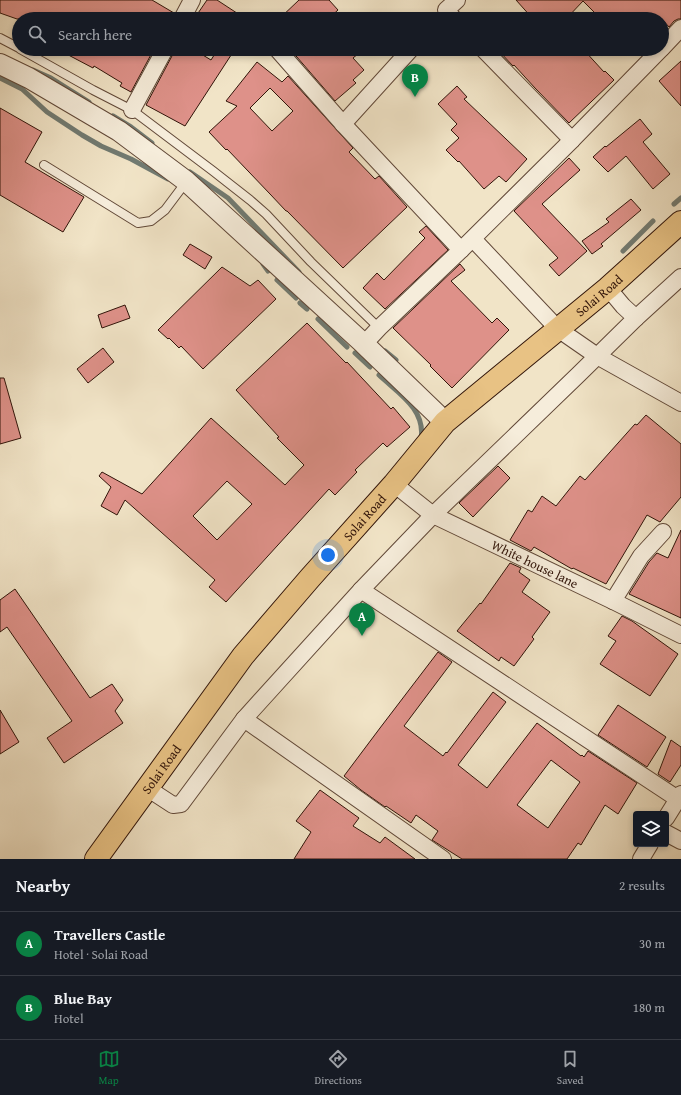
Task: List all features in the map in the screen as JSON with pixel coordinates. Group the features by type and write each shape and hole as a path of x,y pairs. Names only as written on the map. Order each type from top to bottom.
{"highway":[{"name":"Solai Road","path":"96,859 243,656 394,484 445,422 608,288 681,222"}],"street":[{"path":"186,12 192,0"},
{"path":"669,40 681,28"},
{"path":"132,110 161,56"},
{"path":"283,56 343,124 462,250"},
{"path":"343,124 405,56"},
{"path":"490,56 572,140"},
{"path":"364,344 462,250 653,56"},
{"path":"0,64 29,78 119,131 186,181 364,344 445,422"},
{"path":"473,239 558,329 598,356 681,403"},
{"path":"147,788 173,805 181,804 244,719 360,590 433,515 636,318 681,277"},
{"path":"608,288 623,306 636,318"},
{"name":"White house lane","path":"394,484 433,515 681,635"},
{"path":"613,601 641,556 663,532"},
{"path":"360,590 679,796 669,813"},
{"path":"244,719 443,859"},
{"path":"669,835 681,841"},
{"path":"641,859 648,847"}],"lane":[{"path":"0,38 12,45"},
{"path":"32,56 132,110 213,171 263,211 311,262 380,328"},
{"path":"44,165 138,223 151,221 165,210 186,181"}],"building":[{"path":"0,0 152,0 172,12 12,12 12,17 0,13"},
{"path":"207,0 217,0 235,12 199,12"},
{"path":"299,0 329,0 338,10 336,12 286,12"},
{"path":"516,0 681,0 681,19 674,21 669,27 669,12 594,12 583,1 573,12 527,12"},
{"path":"70,56 150,56 131,92 120,86 122,83 94,66 93,68"},
{"path":"172,56 204,56 211,60 214,56 230,56 185,126 146,105"},
{"path":"296,56 355,56 353,58 364,70 353,80 356,83 335,101"},
{"path":"504,56 589,56 604,72 605,71 614,80 569,123 514,65 513,66"},
{"path":"681,61 681,106 659,81"},
{"path":"257,62 282,82 288,76 353,148 349,152 375,179 379,176 407,207 343,268 209,132 237,106 226,101","holes":["270,88 293,111 272,131 250,108"]},
{"path":"457,86 467,97 464,99 527,159 506,182 499,176 484,189 459,161 458,162 446,150 459,138 451,130 457,124 438,104"},
{"path":"0,108 42,132 25,162 84,197 63,232 0,195"},
{"path":"640,119 652,134 643,142 670,174 653,189 626,156 608,172 593,157"},
{"path":"569,158 580,170 542,204 587,251 559,276 549,265 558,258 514,211"},
{"path":"631,199 641,210 601,244 603,246 592,254 582,241 609,222 606,219"},
{"path":"426,226 448,250 385,309 363,288 377,273 384,280 425,238 419,232"},
{"path":"190,244 212,257 205,269 183,255"},
{"path":"460,264 465,270 451,281 492,323 497,318 509,330 452,388 393,328"},
{"path":"222,267 250,286 258,280 276,299 203,369 181,346 179,348 158,330"},
{"path":"125,305 130,318 102,328 98,315"},
{"path":"307,323 346,363 347,362 391,409 393,407 410,427 387,447 383,443 355,470 357,472 335,495 329,489 226,602 209,587 215,580 125,500 117,515 101,506 111,487 99,476 102,472 142,494 211,418 285,485 304,465 277,438 279,437 236,390","holes":["227,481 252,504 217,540 193,516"]},
{"path":"103,348 114,362 88,383 77,369"},
{"path":"0,378 4,378 21,438 0,444"},
{"path":"646,415 681,444 681,497 660,522 647,515 606,584 573,568 572,569 534,547 531,551 510,540 528,510 532,512 542,496 556,506 580,476 585,480 635,424 637,425"},
{"path":"498,466 510,478 473,517 459,503"},
{"path":"681,530 681,618 629,594 649,562 657,553 668,558"},
{"path":"510,563 521,568 519,572 530,580 522,592 550,612 532,637 534,639 514,666 501,657 499,661 457,631 480,603 481,604"},
{"path":"15,589 90,698 112,684 123,700 115,711 123,723 64,763 47,738 72,721 7,627 0,632 0,600"},
{"path":"622,616 632,621 678,654 650,696 600,664 616,641 608,636"},
{"path":"438,652 452,662 404,726 443,756 446,752 447,753 493,692 506,702 458,765 487,788 537,723 581,756 582,755 584,757 588,751 637,783 618,814 605,805 581,845 578,843 567,859 462,859 432,840 438,831 416,815 411,823 386,806 385,807 344,776","holes":["551,760 580,782 548,828 517,805"]},
{"path":"618,705 666,737 647,767 598,735"},
{"path":"0,710 19,742 0,754"},
{"path":"671,740 681,747 681,765 670,782 658,774"},
{"path":"320,790 359,818 353,826 380,843 385,837 415,859 294,859 311,832 296,821"}],"waterway":[{"path":"33,70 51,78 89,102"},
{"path":"0,78 22,89 47,112 82,135 168,179"},
{"path":"113,116 131,127 152,143"},
{"path":"190,172 228,198 299,272"},
{"path":"674,204 681,198"},
{"path":"623,251 653,221"},
{"path":"263,264 268,271"},
{"path":"277,280 296,298"},
{"path":"300,303 307,309"},
{"path":"318,319 347,347"},
{"path":"385,351 396,360"},
{"path":"355,353 370,367"},
{"path":"379,375 402,395 415,410 421,428 421,439"}],"place":[{"name":"Blue Bay","path":"415,97"},
{"name":"Travellers Castle","path":"362,636"}]}
